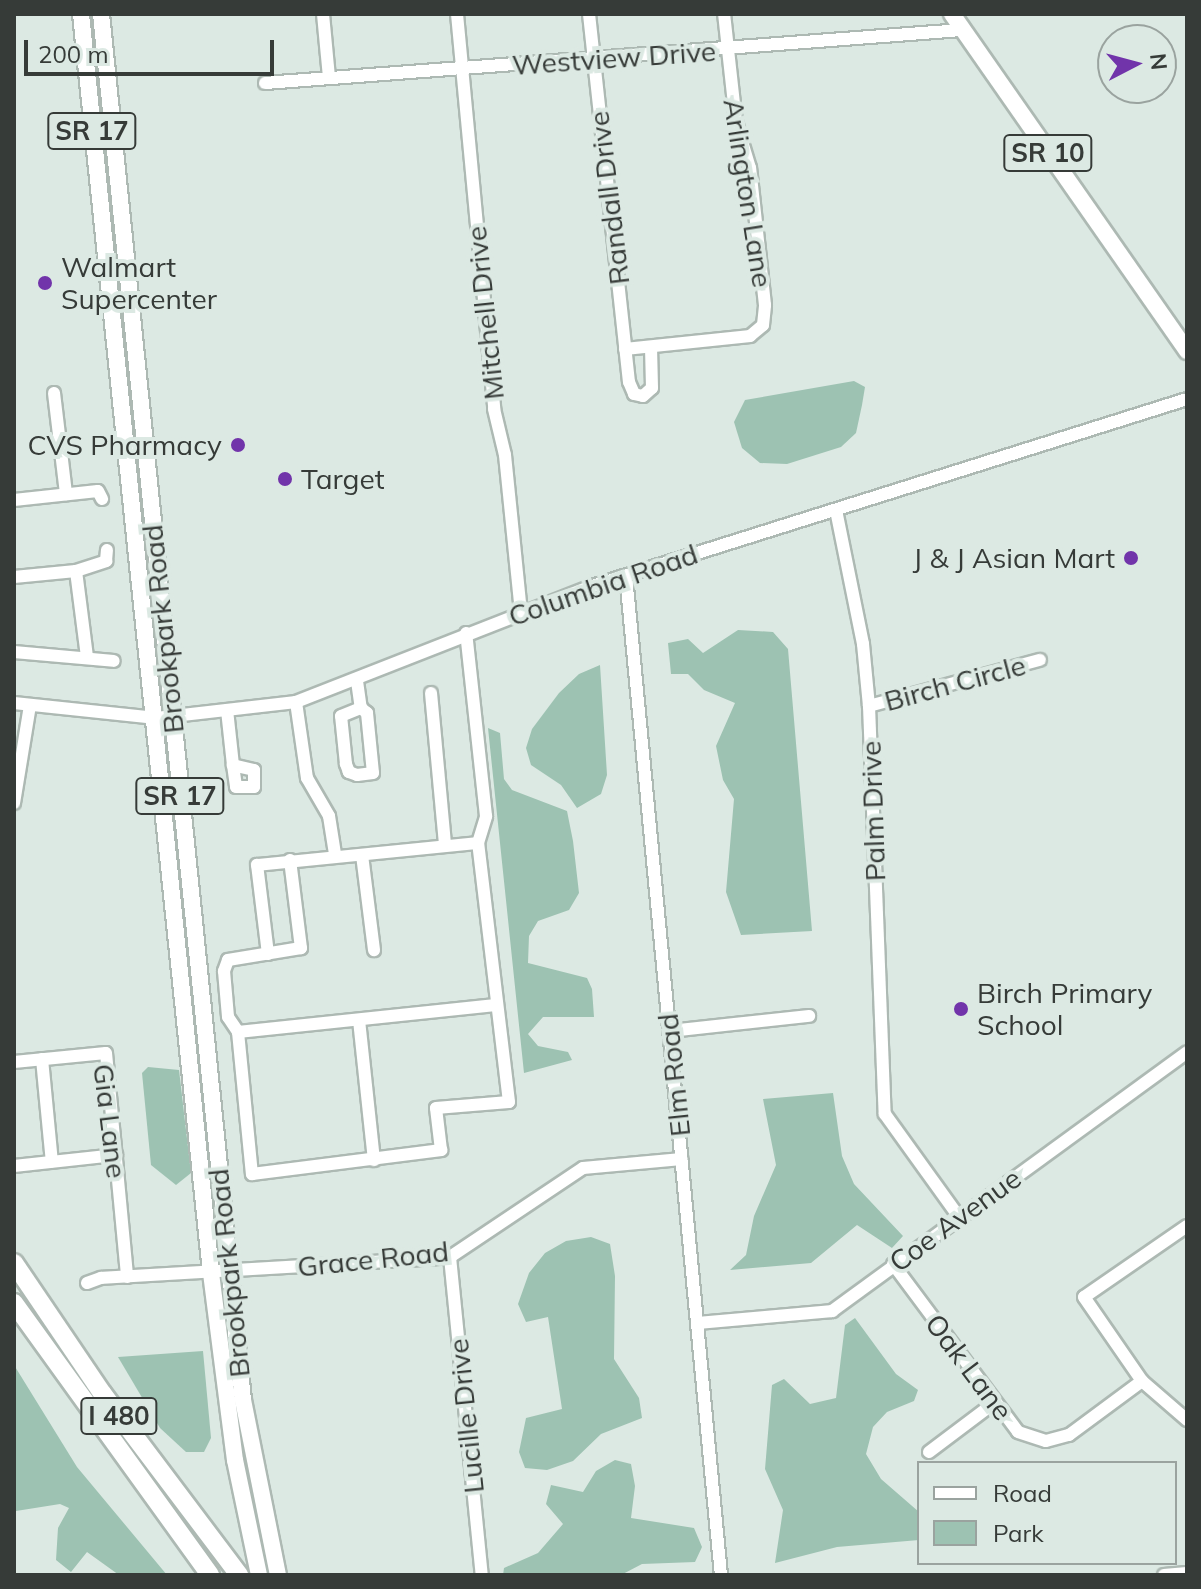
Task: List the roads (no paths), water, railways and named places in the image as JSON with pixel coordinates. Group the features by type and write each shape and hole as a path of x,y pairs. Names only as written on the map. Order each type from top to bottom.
{"highway":[{"name":"I 480","path":"14,1263 102,1393 234,1570"},
{"name":"I 480","path":"14,1303 210,1575"}],"main road":[{"name":"Brookpark Road","path":"81,14 243,1400 278,1575"},
{"name":"Brookpark Road","path":"101,14 211,1273 235,1460 259,1575"},
{"name":"SR 10","path":"952,14 1187,351"}],"street":[{"path":"323,14 329,78"},
{"name":"Mitchell Drive","path":"457,14 494,409 505,455 521,612"},
{"name":"Randall Drive","path":"589,14 625,349 629,382 634,394 643,396 652,388 651,347"},
{"name":"Arlington Lane","path":"651,347 750,336 763,325 750,168 736,122 724,14"},
{"name":"Westview Drive","path":"265,83 962,30"},
{"path":"625,349 651,347"},
{"path":"54,393 66,494"},
{"name":"Columbia Road","path":"14,703 164,716 296,702 357,681 521,612 626,576 1187,399"},
{"path":"14,500 98,491 102,499"},
{"name":"Palm Drive","path":"836,510 863,644 869,706 885,1114 959,1217"},
{"path":"14,577 76,571 106,561 107,550"},
{"path":"76,571 87,657"},
{"name":"Elm Road","path":"626,576 721,1575"},
{"path":"290,860 301,948 228,960 228,1017 238,1032 252,1174 441,1150 436,1108 509,1102 478,843 486,816 466,633"},
{"path":"14,652 114,661"},
{"name":"Birch Circle","path":"869,706 1040,660"},
{"path":"357,681 361,708 367,713 373,773 357,775 349,772 346,764 341,716 361,708"},
{"path":"431,693 445,844"},
{"path":"296,702 307,778 329,816 335,854"},
{"path":"14,803 30,705"},
{"path":"227,710 233,765"},
{"path":"268,954 257,865 335,854 362,855 445,844 478,843"},
{"path":"362,855 374,950"},
{"path":"238,1032 496,1005"},
{"path":"670,1031 809,1016"},
{"path":"359,1020 374,1160"},
{"name":"Coe Avenue","path":"698,1323 832,1311 1187,1052"},
{"name":"Gia Lane","path":"14,1062 106,1053 127,1277"},
{"path":"42,1059 52,1162"},
{"path":"14,1166 116,1155"},
{"name":"Grace Road","path":"87,1283 127,1277 450,1257 583,1168 682,1159"},
{"path":"1187,1226 1084,1297 1142,1381 1187,1420"},
{"name":"Lucille Drive","path":"450,1257 482,1575"},
{"name":"Oak Lane","path":"893,1264 1018,1432 1046,1441 1069,1435 1142,1381"},
{"path":"929,1452 994,1403"},
{"path":"1164,1575 1187,1573"}],"place":[{"name":"Walmart Supercenter","path":"45,283"},
{"name":"CVS Pharmacy","path":"238,445"},
{"name":"Target","path":"285,479"},
{"name":"J & J Asian Mart","path":"1131,558"},
{"name":"Birch Primary School","path":"961,1009"}]}
